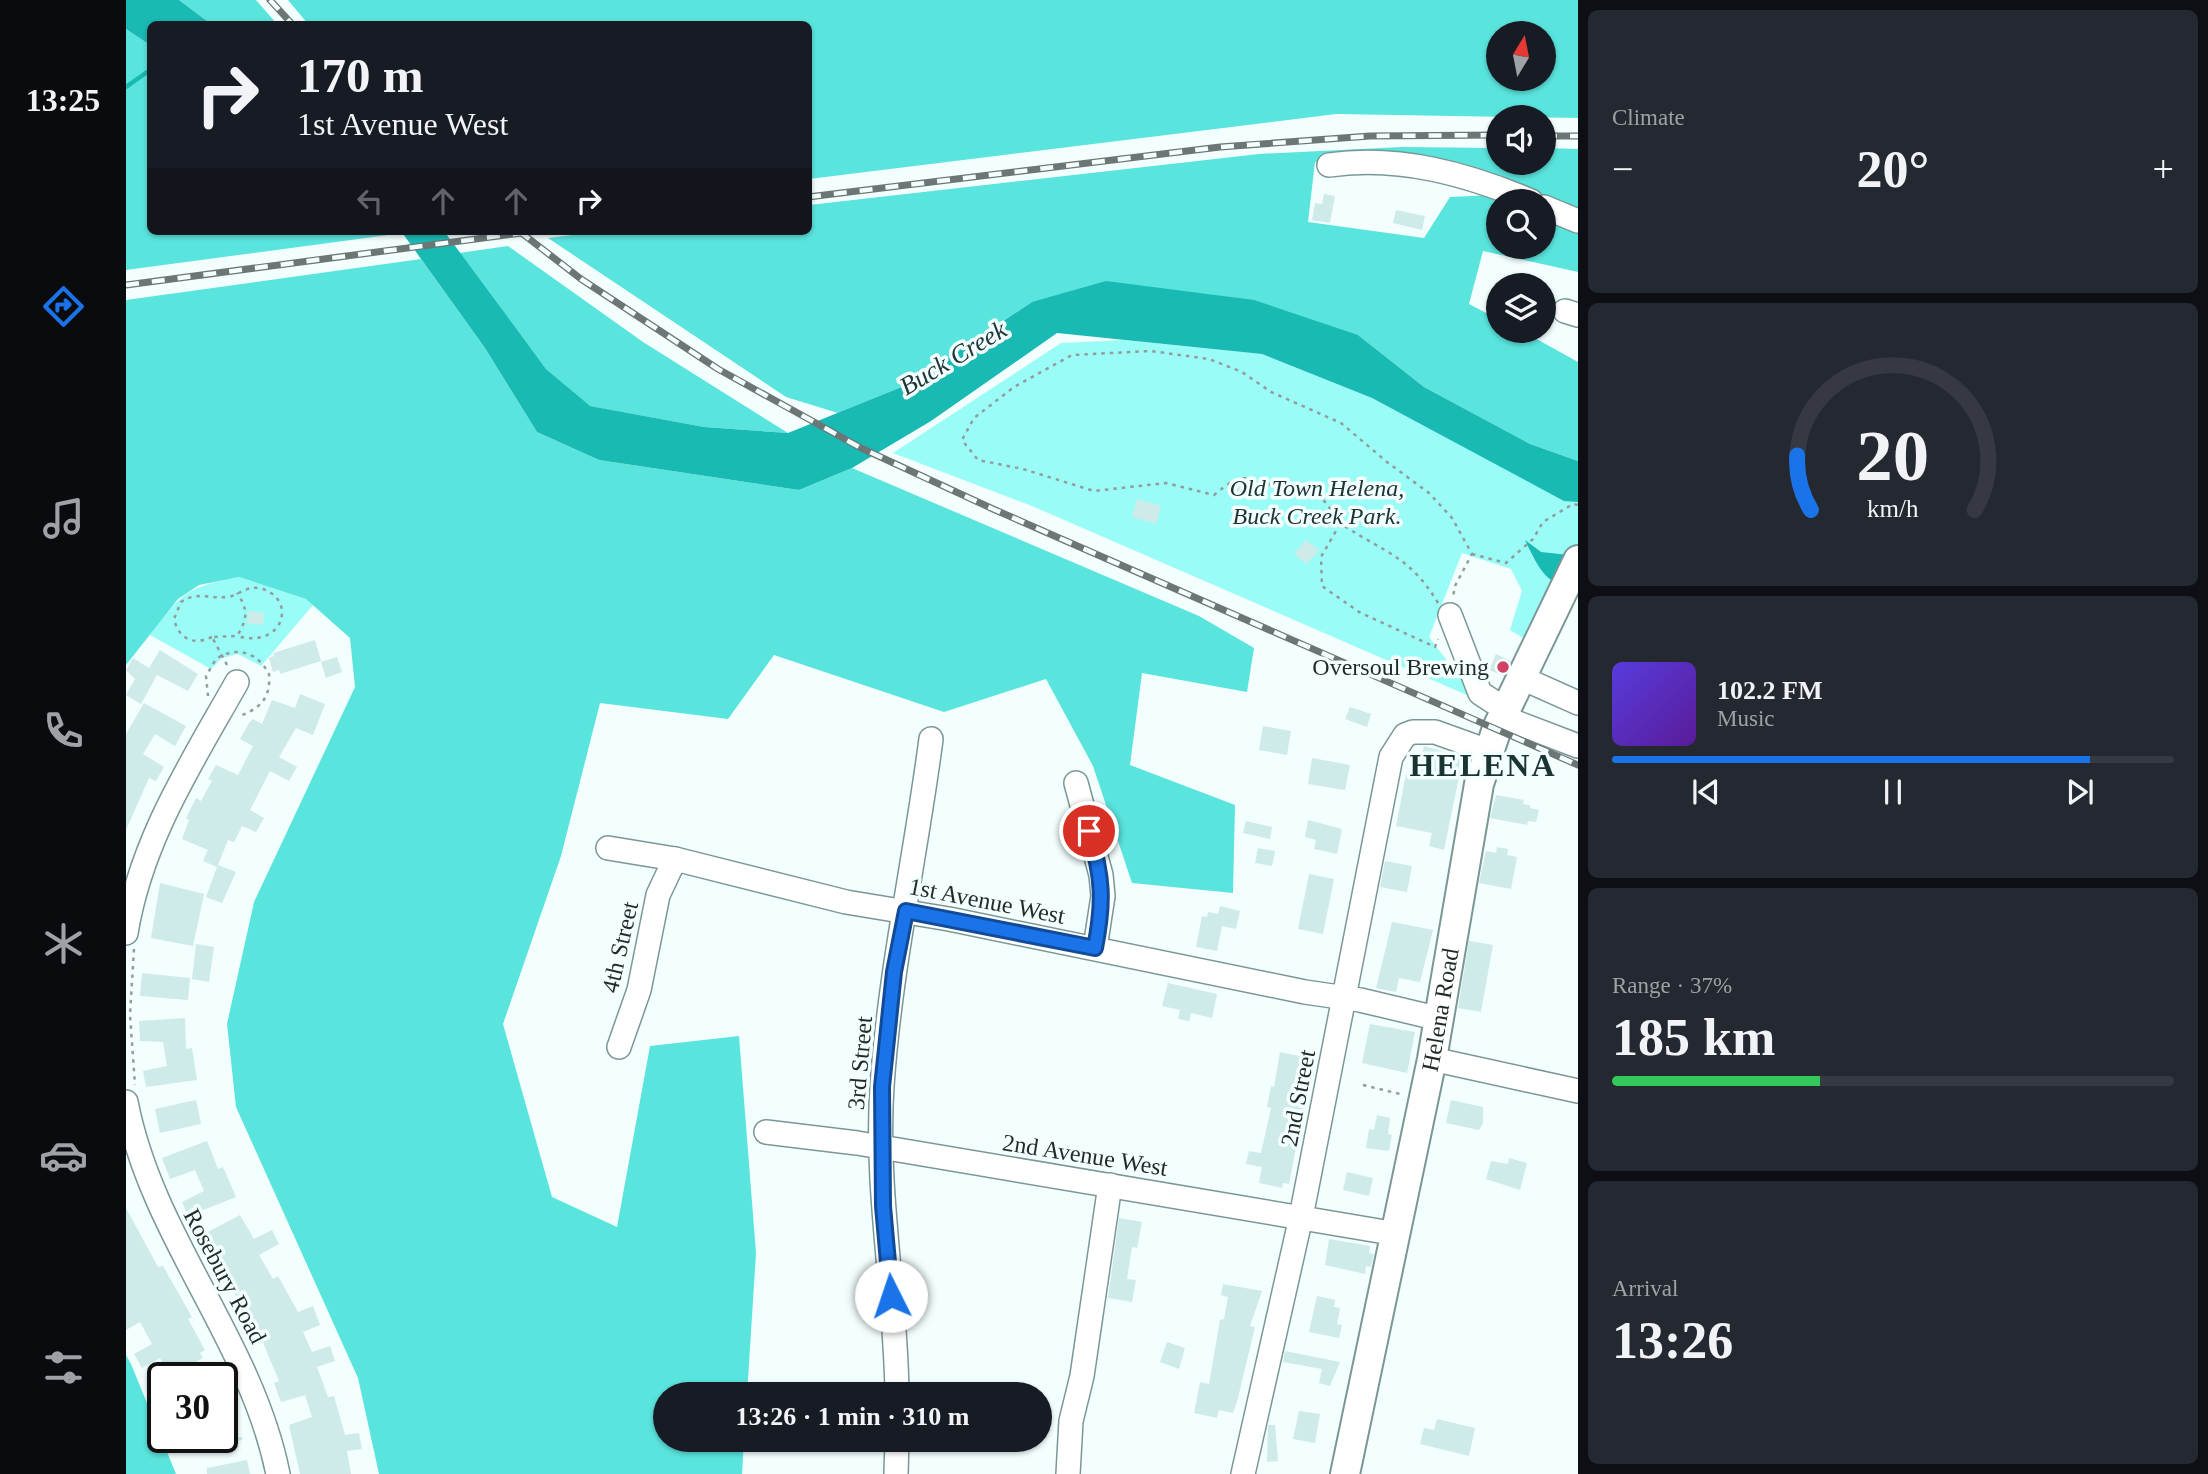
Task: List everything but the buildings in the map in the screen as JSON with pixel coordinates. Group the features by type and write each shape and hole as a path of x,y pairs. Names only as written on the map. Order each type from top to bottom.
{"main road":[{"name":"Helena Road","path":"1345,1474 1440,1019 1474,814 1488,751 1578,560"}],"street":[{"path":"1329,165 1355,161 1409,163 1492,189"},
{"path":"1556,212 1578,221"},
{"path":"1450,615 1480,693 1504,714 1578,746"},
{"path":"1522,678 1578,703"},
{"path":"131,937 137,883 165,813 237,682"},
{"name":"2nd Street","path":"1243,1474 1301,1217 1391,757 1405,735 1413,732 1435,732 1488,751"},
{"name":"3rd Street","path":"896,1382 880,1148 882,1087 901,924 906,911 930,739"},
{"path":"1076,783 1101,875 1103,896 1095,948"},
{"name":"1st Avenue West","path":"608,848 675,859 793,891 1095,948 1440,1019"},
{"name":"4th Street","path":"618,1047 639,990 658,895 675,859"},
{"path":"1432,1059 1578,1091"},
{"name":"Rosebury Road","path":"131,1096 153,1194 241,1363 262,1414 278,1474"},
{"name":"2nd Avenue West","path":"766,1132 1111,1185 1396,1234"},
{"path":"1068,1474 1071,1421 1082,1376 1111,1185"},
{"path":"896,1474 897,1452"}],"path":[{"path":"1450,615 1443,611 1429,587 1408,563 1340,524 1325,502 1307,488 1279,488 1254,477 1232,480 1214,495 1166,483 1094,491 1023,469 978,460 962,440 974,418 1004,394 1072,355 1151,351 1209,359 1242,372 1271,392 1341,423 1387,463 1429,493 1451,518 1472,554 1506,563 1533,539 1543,522 1576,504"},
{"path":"1340,524 1321,557 1322,586 1359,612 1435,647 1450,615 1455,586 1472,554"},
{"path":"257,587 273,594 281,608 282,620 273,634 266,638 237,636 212,638 201,642 190,641 182,636 174,619 181,602 196,595 230,597 257,587"},
{"path":"237,593 247,619 237,636"},
{"path":"212,638 237,682"},
{"path":"209,704 206,676 211,664 221,655 246,652 260,659 269,674 265,700 251,712 234,718"},
{"path":"131,937 131,1096"},
{"path":"1363,1085 1404,1095"}],"green space":[{"name":"Old Town Helena, Buck Creek Park.","path":"1124,340 1262,354 1372,398 1564,500 1578,502 1578,596 1549,587 1525,639 1510,630 1522,591 1511,569 1462,553 1429,637 1476,699 1032,506 893,453 1061,343"},
{"path":"239,577 306,599 313,605 261,666 238,654 222,658 211,669 150,635 187,594 208,584"}],"shaded area":[{"path":"179,0 256,0 274,21 207,21"},
{"path":"288,0 1578,0 1578,118 1556,118 1556,105 1486,105 1486,116 1336,114 812,179 812,21 306,21"},
{"path":"126,29 147,43 147,235 388,235 126,270"},
{"path":"1402,147 1486,148 1486,175 1556,175 1556,148 1578,149 1578,213 1556,206 1556,189 1502,189 1401,157 1315,162 1308,222 1424,238 1450,197 1486,195 1486,252 1483,251 1469,304 1486,313 1486,343 1544,343 1578,362 1578,461 1530,444 1424,387 1358,335 1032,302 909,384 838,413 786,397 548,238 572,235 812,235 812,205 1259,154"},
{"path":"1556,218 1578,226 1578,272 1519,259 1556,259"},
{"path":"508,246 643,342 788,433 704,427 589,406 546,369 459,253"},
{"path":"421,259 485,348 537,432 599,460 799,490 852,468 1199,616 1254,648 1247,692 1142,673 1130,765 1235,805 1233,893 1132,883 1093,766 1046,679 944,712 774,655 728,719 600,703 561,856 503,1024 552,1197 617,1227 650,1046 739,1036 756,1253 748,1382 653,1382 653,1452 743,1452 742,1474 379,1474 358,1378 236,1107 227,1024 254,902 355,687 350,638 306,599 239,577 199,585 178,599 126,665 126,300"},
{"path":"126,1355 147,1403 147,1453 167,1453 176,1474 126,1474"}],"water":[{"path":"126,0 179,0 207,21 147,21 147,43 126,29"},
{"name":"Buck Creek","path":"404,235 447,235 546,369 590,406 704,427 788,433 909,384 1032,302 1106,281 1254,300 1358,335 1424,387 1530,444 1578,461 1578,502 1564,501 1372,398 1262,354 1057,333 931,421 852,468 799,490 599,460 537,432 485,348"},
{"path":"1525,540 1541,552 1578,556 1578,594 1545,574"}],"waterway":[{"path":"126,87 147,72"}],"railway":[{"path":"270,0 289,21"},
{"path":"812,197 1220,147 1370,136 1486,135"},
{"path":"1556,136 1578,136"},
{"path":"126,285 506,235"},
{"path":"524,235 581,279 718,369 861,448 993,509 1578,765"}],"place":[{"name":"Oversoul Brewing","path":"1503,667"}],"district":[{"name":"HELENA","path":"1483,765"}],"route":[{"path":"891,1296 880,1148 882,1087 894,972 901,924 906,911 1095,948 1103,896 1101,875 1089,831"}]}
